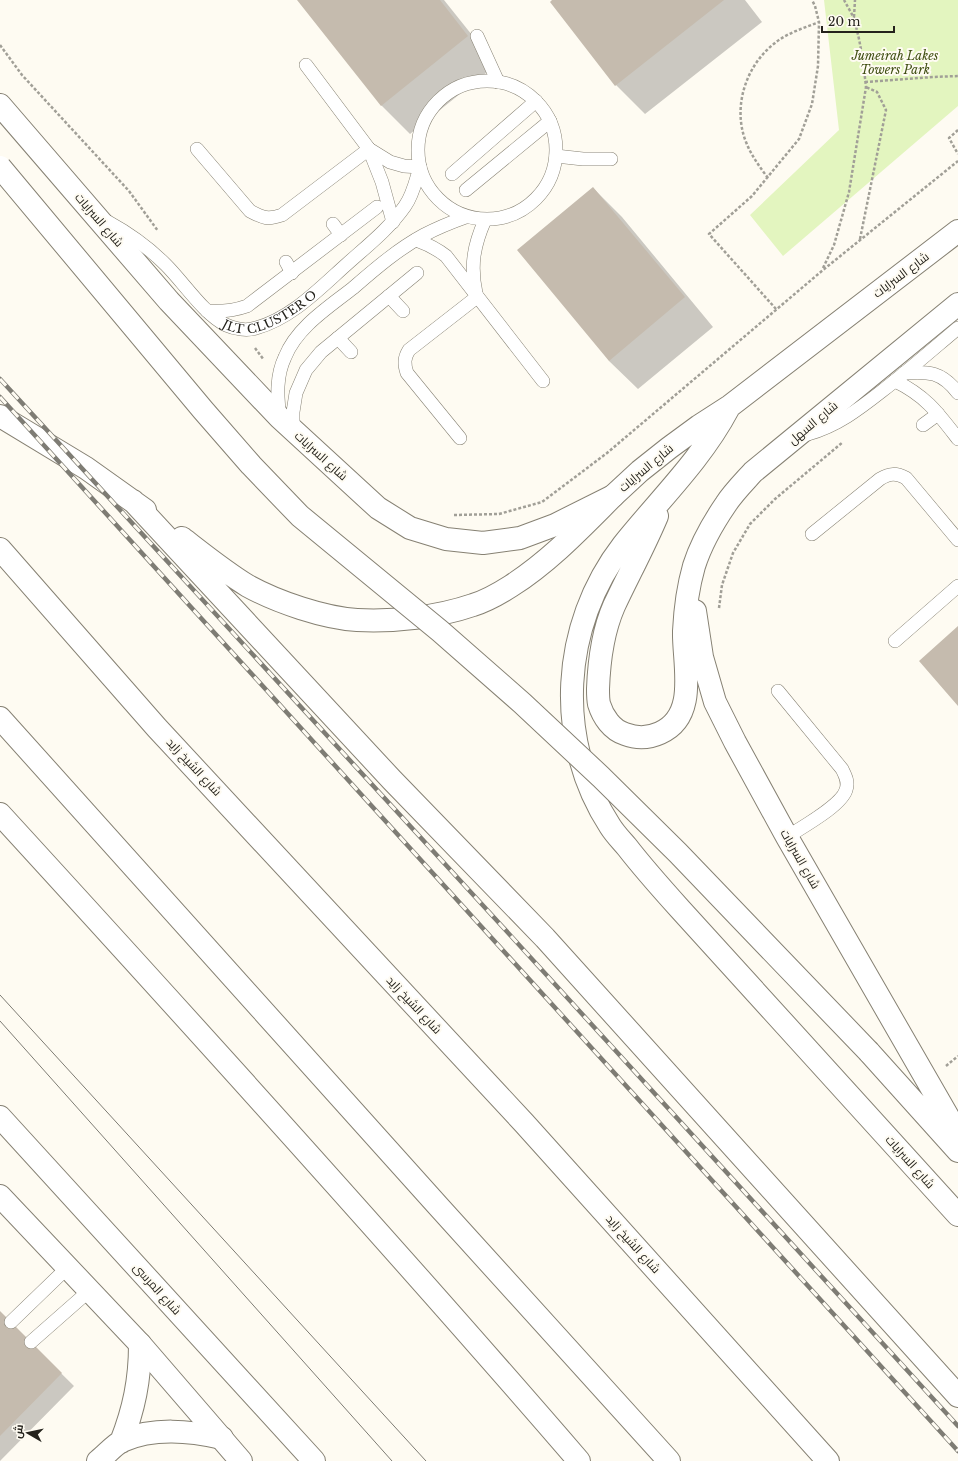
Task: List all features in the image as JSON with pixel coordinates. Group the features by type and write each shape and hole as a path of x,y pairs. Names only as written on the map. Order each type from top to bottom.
{"main road":[{"name":"شارع السرايات","path":"0,104 169,301 286,424 378,508 410,528 446,539 483,543 520,538 555,525 613,496 640,471 669,448 730,406 958,231"},
{"path":"0,167 203,410 251,465 300,516 440,631 522,703 602,777 678,853 869,1052 958,1151"},
{"name":"شارع السهل","path":"694,566 705,539 726,504 753,472 958,304"},
{"name":"شارع السرايات","path":"730,406 709,441 691,466 623,546 599,582 583,621 573,663 571,706 577,748 590,788 610,826 641,865 958,1215"},
{"path":"0,416 86,468 133,501 223,569 249,586 274,598 329,615 356,620 412,618 474,605 493,596 517,582 569,541 613,496"},
{"path":"667,493 642,550 614,606 608,624 600,663 598,702 604,716 612,726 624,734 638,738 652,736 665,731 675,721 683,709 687,676 684,632 686,605 694,566"},
{"path":"133,501 392,780 545,938 958,1396"},
{"name":"شارع الشيخ زايد","path":"0,549 157,728 524,1123 828,1461"},
{"name":"شارع السرايات","path":"694,566 695,612 702,657 715,702 734,742 787,837 958,1134"},
{"path":"0,718 669,1461"},
{"path":"0,814 126,951 489,1356 579,1461"},
{"name":"شارع المرسى","path":"0,1116 314,1461"},
{"path":"0,1197 140,1344 242,1461"},
{"path":"121,1442 134,1405 138,1386 140,1344"},
{"path":"98,1461 121,1442 142,1435 164,1432 193,1432 222,1438"}],"lane":[{"path":"477,36 498,82"},
{"path":"306,65 369,149 382,182 393,222"},
{"name":"JLT CLUSTER O","path":"476,82 498,82 512,86 524,92 536,101 544,110 550,121 556,144 556,156 552,173 544,189 533,202 519,212 502,218 485,220 466,217 445,206 429,188 420,167 418,144 424,122 437,103 454,89 476,82"},
{"path":"452,174 536,101"},
{"path":"466,190 550,121"},
{"path":"197,149 250,211 260,217 272,218 282,215 369,149"},
{"path":"369,149 390,162 404,166 420,167"},
{"path":"556,156 583,159 612,159"},
{"name":"JLT CLUSTER O","path":"96,216 146,246 167,266 216,320 239,329 254,329 286,315 304,301 393,222 409,199 415,186 420,167"},
{"path":"207,311 234,311 247,306 289,267 341,235 377,207"},
{"name":"JLT CLUSTER O","path":"286,424 277,398 278,378 285,356 297,337 312,321 379,266 423,235 466,217"},
{"path":"477,297 473,268 474,253 478,236 485,220"},
{"path":"333,224 341,235"},
{"path":"416,240 426,243 446,256 543,381"},
{"path":"286,424 293,412 296,393 306,370 321,352 417,274"},
{"path":"389,296 403,311"},
{"path":"460,438 407,373 404,362 409,350 477,297"},
{"path":"797,437 827,427 855,412 900,377 958,328"},
{"path":"338,338 351,352"},
{"path":"900,377 928,372 938,375 949,382 958,393"},
{"path":"900,377 928,403 958,439"},
{"path":"923,425 938,414"},
{"path":"812,534 880,479 886,475 893,474 906,478 958,540"},
{"path":"894,642 958,586"},
{"path":"778,691 842,769 847,778 847,788 843,797 836,804 787,837"},
{"path":"11,1322 67,1268"},
{"path":"31,1342 89,1291"}],"path":[{"path":"776,309 709,234 752,196 799,139 812,104 818,66 819,22 812,0"},
{"path":"823,270 834,245 849,192 866,87 863,60 854,18 844,0"},
{"path":"854,18 856,0"},
{"path":"768,178 755,160 745,140 740,119 742,97 748,76 760,58 775,43 794,32 819,22"},
{"path":"865,82 958,76"},
{"path":"860,240 886,110 877,92 866,87"},
{"path":"958,130 949,138 958,154"},
{"path":"944,1068 958,1056"}],"green space":[{"name":"Jumeirah Lakes Towers Park","path":"824,0 958,0 958,106 783,256 750,215 839,130"}],"building":[{"path":"297,0 440,0 468,36 381,106"},
{"path":"552,0 724,0 615,86 550,2"},
{"path":"593,187 685,297 609,361 517,250"},
{"path":"958,626 958,706 919,661"},
{"path":"0,1311 62,1373 0,1436"}],"tram line":[{"path":"0,995 426,1461"},
{"path":"0,1021 392,1461"}],"railway":[{"path":"0,379 958,1426"},
{"path":"0,397 958,1451"}]}
